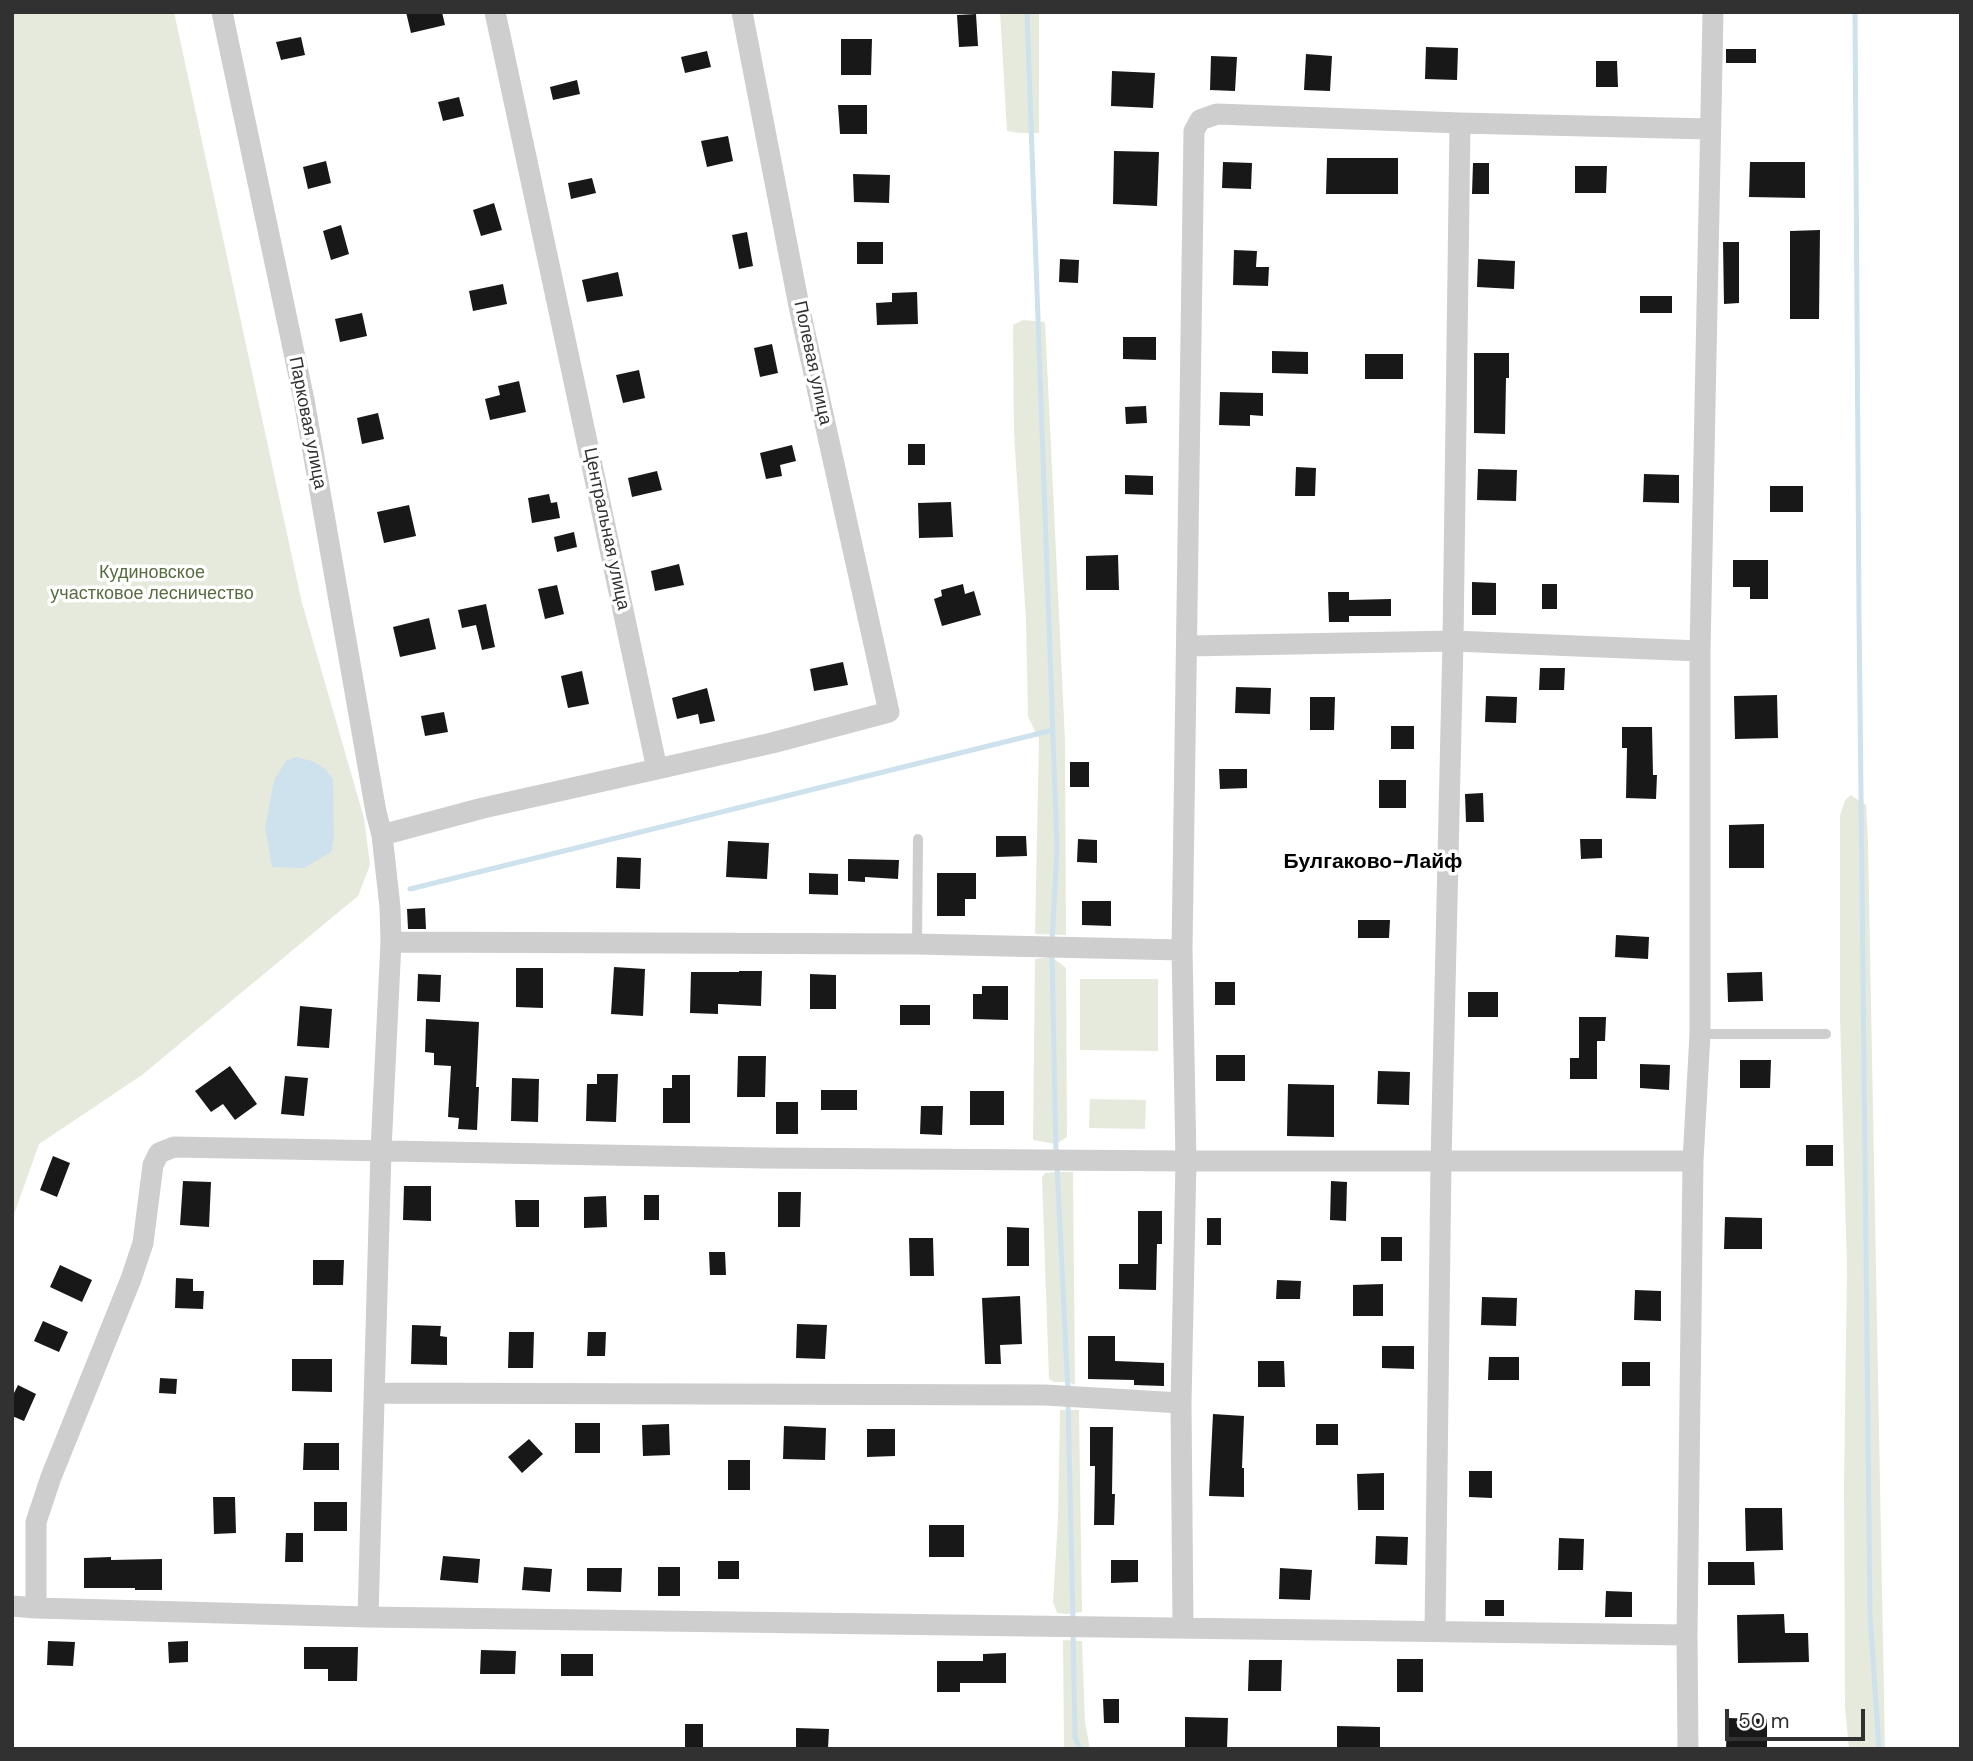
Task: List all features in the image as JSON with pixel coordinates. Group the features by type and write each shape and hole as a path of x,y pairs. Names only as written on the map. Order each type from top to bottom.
{"street":[{"name":"Парковая улица","path":"222,12 304,400 382,835 391,942 381,1150 368,1616"},
{"name":"Центральная улица","path":"495,12 657,769"},
{"name":"Полевая улица","path":"657,769 772,743 889,712 799,306 742,12"},
{"path":"1688,1749 1693,1161 1700,1034 1700,651 1713,12"},
{"path":"1183,1628 1181,1403 1186,1161 1182,950 1194,131 1200,120 1217,114 1709,129"},
{"path":"1435,1631 1460,123"},
{"path":"1188,646 1453,641 1700,651"},
{"path":"382,835 483,808 657,769"},
{"path":"391,942 917,944 1182,950"},
{"path":"36,1608 36,1522 143,1243 153,1165 159,1153 174,1147 751,1158 1693,1161"},
{"path":"373,1393 1045,1395 1181,1403"},
{"path":"12,1606 368,1616 1687,1634"}],"lane":[{"path":"917,944 918,839"},
{"path":"1700,1034 1826,1034"}],"green space":[{"name":"Кудиновское участковое лесничество","path":"12,12 174,12 302,603 364,818 370,865 358,896 142,1075 39,1144 12,1220"},
{"path":"1000,12 1039,12 1039,133 1007,131"},
{"path":"1023,320 1045,322 1065,740 1066,935 1035,934 1039,739 1028,717 1026,620 1014,433 1013,325"},
{"path":"1851,795 1866,805 1868,843 1885,1749 1849,1749 1845,1707 1847,1268 1840,1018 1840,816 1845,800"},
{"path":"1051,957 1066,968 1067,1137 1056,1144 1033,1140 1035,959"},
{"path":"1080,979 1158,979 1158,1051 1080,1050"},
{"path":"1090,1099 1146,1100 1145,1129 1089,1128"},
{"path":"1073,1172 1075,1385 1049,1379 1042,1177 1045,1173"},
{"path":"1060,1410 1079,1410 1082,1612 1067,1614 1057,1613 1053,1602"},
{"path":"1063,1640 1082,1641 1085,1722 1090,1749 1064,1749"}],"water":[{"path":"296,757 312,761 324,768 333,779 334,838 331,852 304,868 272,867 265,827 274,780 286,761"}],"building":[{"path":"406,12 442,12 445,25 411,33"},
{"path":"976,14 978,46 959,47 957,15"},
{"path":"301,37 305,55 281,60 276,42"},
{"path":"841,39 872,39 871,75 841,75"},
{"path":"1426,47 1458,48 1457,80 1425,79"},
{"path":"1726,49 1756,49 1756,63 1726,63"},
{"path":"707,51 711,67 685,73 681,57"},
{"path":"1306,54 1332,56 1330,91 1304,90"},
{"path":"1211,56 1237,57 1235,91 1210,90"},
{"path":"1596,61 1617,61 1618,87 1596,87"},
{"path":"1112,71 1155,73 1153,108 1111,106"},
{"path":"577,80 580,94 553,100 550,87"},
{"path":"459,97 464,116 443,121 438,102"},
{"path":"838,105 867,105 867,134 840,134"},
{"path":"728,136 733,161 707,167 701,141"},
{"path":"1114,151 1159,152 1157,206 1113,204"},
{"path":"1327,158 1398,158 1398,194 1326,194"},
{"path":"326,161 331,183 308,189 303,167"},
{"path":"1223,162 1252,163 1251,189 1222,188"},
{"path":"1750,162 1805,162 1805,198 1749,197"},
{"path":"1473,163 1489,163 1489,194 1472,194"},
{"path":"1575,166 1607,166 1606,193 1575,193"},
{"path":"853,174 890,175 889,203 854,202"},
{"path":"592,178 596,193 571,199 568,183"},
{"path":"494,203 502,230 481,236 473,210"},
{"path":"341,225 349,254 331,260 323,231"},
{"path":"1820,230 1819,319 1790,319 1790,231"},
{"path":"747,232 753,266 739,269 732,235"},
{"path":"857,242 883,242 883,264 857,264"},
{"path":"1723,242 1739,242 1739,303 1724,304"},
{"path":"1234,250 1257,251 1256,267 1269,267 1268,286 1233,285"},
{"path":"1060,259 1079,260 1078,283 1059,282"},
{"path":"1478,259 1515,261 1514,289 1477,287"},
{"path":"618,272 623,296 587,302 582,280"},
{"path":"503,284 507,304 473,311 469,291"},
{"path":"917,292 918,324 877,325 876,303 892,302 892,293"},
{"path":"1640,296 1672,296 1672,313 1640,313"},
{"path":"362,313 367,336 340,342 335,319"},
{"path":"1123,337 1156,337 1156,360 1123,359"},
{"path":"772,344 778,373 760,377 754,348"},
{"path":"1272,351 1308,352 1308,374 1272,373"},
{"path":"1474,353 1509,353 1505,434 1474,433"},
{"path":"1365,354 1403,354 1403,379 1365,379"},
{"path":"639,370 645,398 623,403 616,375"},
{"path":"519,381 526,412 490,420 485,399 500,395 498,386"},
{"path":"1220,392 1263,393 1263,416 1250,415 1250,426 1219,425"},
{"path":"1146,406 1147,423 1126,424 1125,407"},
{"path":"378,413 384,439 362,444 357,418"},
{"path":"908,444 925,444 925,465 908,465"},
{"path":"792,445 796,461 780,465 782,476 766,479 760,453"},
{"path":"1296,467 1316,468 1315,496 1295,496"},
{"path":"1478,469 1517,470 1516,501 1477,500"},
{"path":"657,471 662,490 632,497 628,478"},
{"path":"1644,474 1679,475 1679,503 1643,502"},
{"path":"1125,475 1153,476 1153,495 1125,494"},
{"path":"1770,486 1803,486 1803,512 1770,512"},
{"path":"549,494 551,503 557,502 560,518 532,523 528,498"},
{"path":"951,502 953,537 919,538 918,503"},
{"path":"409,505 416,536 384,543 377,512"},
{"path":"574,532 577,547 557,552 554,537"},
{"path":"1118,555 1119,590 1086,590 1086,556"},
{"path":"1733,560 1768,560 1768,599 1750,599 1750,587 1733,587"},
{"path":"679,564 684,585 655,591 651,571"},
{"path":"1472,582 1496,583 1496,615 1472,615"},
{"path":"963,584 965,594 974,591 981,615 942,626 934,599 942,596 941,590"},
{"path":"1542,584 1557,584 1557,609 1542,609"},
{"path":"557,585 564,614 545,619 538,589"},
{"path":"1328,592 1349,592 1349,600 1391,599 1391,616 1349,616 1349,622 1329,622"},
{"path":"486,604 495,647 482,650 476,625 462,628 458,610"},
{"path":"429,618 436,649 400,657 393,627"},
{"path":"843,662 848,685 814,691 810,669"},
{"path":"1540,668 1565,668 1564,690 1539,690"},
{"path":"582,671 589,704 568,708 561,676"},
{"path":"1236,687 1271,688 1270,714 1235,713"},
{"path":"707,688 715,721 700,724 698,714 677,719 672,698"},
{"path":"1777,695 1778,738 1735,739 1734,696"},
{"path":"1486,696 1517,697 1516,723 1485,722"},
{"path":"1310,697 1335,697 1334,730 1310,730"},
{"path":"444,712 448,732 425,736 421,716"},
{"path":"1391,726 1414,726 1414,749 1391,749"},
{"path":"1622,727 1652,727 1653,775 1657,775 1656,799 1626,798 1627,748 1622,748"},
{"path":"1070,762 1089,762 1089,787 1070,787"},
{"path":"1219,769 1247,769 1247,788 1220,789"},
{"path":"1379,780 1406,780 1406,808 1379,808"},
{"path":"1483,793 1484,822 1466,822 1465,794"},
{"path":"1764,824 1764,868 1729,868 1729,825"},
{"path":"996,836 1026,836 1027,856 996,857"},
{"path":"1078,839 1097,840 1097,863 1077,862"},
{"path":"1580,839 1602,839 1602,858 1581,859"},
{"path":"728,841 769,843 767,879 726,877"},
{"path":"617,857 641,858 640,889 616,888"},
{"path":"848,859 899,860 898,879 865,877 865,882 848,881"},
{"path":"809,873 838,874 838,895 809,894"},
{"path":"937,873 976,873 976,899 965,899 965,916 937,916"},
{"path":"1082,901 1111,901 1111,926 1082,925"},
{"path":"425,908 426,929 408,929 407,909"},
{"path":"1358,920 1390,920 1389,938 1358,938"},
{"path":"1616,935 1649,937 1648,959 1615,957"},
{"path":"614,967 645,969 643,1016 611,1014"},
{"path":"516,968 543,968 543,1008 516,1007"},
{"path":"762,971 761,1006 718,1004 718,1014 690,1013 691,972"},
{"path":"1762,972 1763,1001 1728,1002 1727,973"},
{"path":"418,974 441,975 440,1002 417,1001"},
{"path":"810,974 836,975 836,1009 810,1009"},
{"path":"1215,982 1235,982 1235,1005 1215,1005"},
{"path":"982,986 1008,986 1008,1020 973,1019 973,994 982,994"},
{"path":"1468,992 1498,992 1498,1017 1468,1017"},
{"path":"900,1005 930,1005 930,1025 900,1025"},
{"path":"300,1006 332,1009 329,1048 297,1046"},
{"path":"1579,1017 1606,1017 1605,1041 1597,1041 1597,1079 1570,1079 1570,1058 1579,1058"},
{"path":"426,1019 479,1022 477,1130 458,1129 459,1118 448,1117 451,1066 434,1065 434,1053 425,1052"},
{"path":"1216,1055 1245,1055 1245,1081 1216,1081"},
{"path":"738,1056 766,1056 765,1097 737,1097"},
{"path":"1740,1060 1771,1060 1770,1088 1740,1088"},
{"path":"1640,1064 1670,1065 1669,1090 1640,1088"},
{"path":"230,1066 257,1104 235,1120 223,1104 211,1112 195,1091"},
{"path":"1378,1071 1410,1072 1409,1105 1377,1104"},
{"path":"597,1074 618,1074 616,1122 586,1121 587,1084 597,1084"},
{"path":"672,1075 690,1075 690,1123 663,1123 663,1088 672,1088"},
{"path":"285,1076 308,1078 304,1116 281,1114"},
{"path":"512,1078 539,1079 538,1122 511,1121"},
{"path":"1288,1084 1334,1085 1334,1137 1287,1136"},
{"path":"821,1090 857,1090 857,1110 821,1110"},
{"path":"970,1091 1004,1091 1004,1125 970,1125"},
{"path":"776,1102 798,1102 798,1134 776,1134"},
{"path":"921,1106 943,1106 942,1135 920,1134"},
{"path":"1806,1145 1833,1145 1833,1166 1806,1166"},
{"path":"53,1156 70,1163 57,1197 40,1190"},
{"path":"183,1181 211,1182 209,1227 180,1225"},
{"path":"1331,1181 1347,1182 1346,1221 1330,1220"},
{"path":"404,1186 431,1186 431,1221 403,1220"},
{"path":"778,1192 801,1192 800,1227 778,1227"},
{"path":"644,1195 659,1195 659,1220 644,1220"},
{"path":"606,1196 607,1227 584,1228 584,1197"},
{"path":"515,1200 539,1200 539,1227 516,1227"},
{"path":"1138,1211 1162,1211 1162,1244 1157,1244 1156,1290 1119,1289 1119,1264 1138,1264"},
{"path":"1725,1217 1762,1218 1762,1249 1724,1249"},
{"path":"1207,1218 1221,1218 1221,1245 1207,1245"},
{"path":"1007,1227 1029,1228 1029,1266 1007,1266"},
{"path":"1381,1237 1402,1237 1402,1261 1381,1261"},
{"path":"909,1238 933,1238 934,1276 910,1276"},
{"path":"709,1252 725,1252 726,1275 710,1275"},
{"path":"313,1260 344,1260 343,1285 313,1285"},
{"path":"60,1265 92,1280 82,1302 50,1287"},
{"path":"176,1278 193,1279 193,1291 204,1291 203,1309 175,1308"},
{"path":"1277,1280 1301,1281 1300,1299 1276,1299"},
{"path":"1383,1284 1383,1316 1353,1316 1353,1285"},
{"path":"1635,1290 1661,1291 1661,1321 1634,1320"},
{"path":"1020,1296 1022,1344 1000,1345 1001,1364 985,1364 982,1298"},
{"path":"1482,1297 1517,1298 1516,1326 1481,1325"},
{"path":"43,1321 68,1332 59,1352 34,1341"},
{"path":"797,1324 827,1325 825,1359 796,1358"},
{"path":"412,1325 441,1326 440,1336 447,1337 447,1365 411,1364"},
{"path":"509,1332 534,1332 533,1368 508,1368"},
{"path":"588,1332 606,1332 605,1356 587,1356"},
{"path":"1088,1336 1115,1336 1115,1361 1164,1363 1164,1386 1134,1385 1134,1380 1088,1379"},
{"path":"1382,1346 1414,1346 1414,1369 1382,1368"},
{"path":"1489,1357 1519,1357 1519,1380 1488,1380"},
{"path":"292,1359 332,1359 332,1392 292,1391"},
{"path":"1258,1361 1284,1361 1285,1387 1258,1387"},
{"path":"1622,1362 1650,1362 1650,1386 1622,1386"},
{"path":"160,1378 177,1379 176,1394 159,1393"},
{"path":"18,1385 36,1394 24,1421 12,1416 12,1397"},
{"path":"1213,1414 1244,1416 1244,1497 1209,1496"},
{"path":"575,1423 600,1423 600,1453 575,1453"},
{"path":"669,1424 670,1455 643,1456 642,1425"},
{"path":"1316,1424 1338,1424 1338,1445 1316,1445"},
{"path":"784,1426 826,1428 825,1460 783,1459"},
{"path":"1090,1427 1113,1427 1114,1525 1094,1525 1095,1466 1090,1466"},
{"path":"867,1429 895,1429 895,1456 867,1457"},
{"path":"529,1439 543,1454 522,1473 508,1457"},
{"path":"304,1443 339,1443 339,1470 303,1470"},
{"path":"728,1460 750,1460 750,1490 728,1490"},
{"path":"1469,1471 1492,1471 1492,1498 1469,1497"},
{"path":"1384,1473 1384,1510 1358,1510 1357,1474"},
{"path":"213,1497 235,1497 236,1533 214,1534"},
{"path":"314,1502 347,1502 347,1531 314,1531"},
{"path":"1745,1508 1782,1508 1783,1550 1746,1551"},
{"path":"929,1525 964,1525 964,1557 929,1557"},
{"path":"286,1533 303,1533 303,1562 285,1562"},
{"path":"1376,1536 1408,1537 1407,1565 1375,1564"},
{"path":"1559,1538 1584,1539 1583,1570 1558,1570"},
{"path":"443,1556 480,1559 478,1583 440,1580"},
{"path":"111,1557 111,1560 162,1559 162,1590 84,1588 84,1558"},
{"path":"1111,1560 1138,1560 1138,1582 1111,1583"},
{"path":"718,1561 739,1561 739,1579 718,1579"},
{"path":"1708,1562 1754,1562 1755,1585 1708,1585"},
{"path":"524,1567 552,1569 550,1592 522,1590"},
{"path":"658,1567 680,1567 680,1596 658,1596"},
{"path":"587,1568 622,1568 621,1592 587,1591"},
{"path":"1280,1568 1312,1570 1310,1600 1279,1599"},
{"path":"1606,1591 1632,1592 1632,1617 1605,1617"},
{"path":"1485,1600 1504,1600 1504,1616 1485,1616"},
{"path":"1784,1614 1785,1633 1808,1633 1809,1662 1738,1663 1737,1615"},
{"path":"48,1641 75,1642 73,1666 47,1665"},
{"path":"188,1641 188,1662 169,1663 168,1642"},
{"path":"304,1647 358,1647 357,1681 328,1681 328,1669 304,1669"},
{"path":"481,1650 516,1651 515,1674 480,1674"},
{"path":"1006,1653 1006,1683 960,1683 960,1692 937,1692 937,1661 983,1661 983,1654"},
{"path":"561,1654 593,1654 593,1676 561,1676"},
{"path":"1397,1659 1423,1659 1423,1692 1397,1692"},
{"path":"1249,1660 1282,1660 1281,1691 1248,1691"},
{"path":"1103,1699 1119,1699 1119,1723 1104,1723"},
{"path":"1185,1717 1228,1718 1227,1749 1185,1749"},
{"path":"1727,1718 1767,1719 1767,1749 1726,1749"},
{"path":"685,1724 703,1724 703,1749 685,1749"},
{"path":"1337,1726 1380,1727 1380,1749 1337,1749"},
{"path":"796,1728 829,1729 828,1749 796,1749"}],"waterway":[{"path":"1027,12 1057,848 1052,943"},
{"path":"1855,12 1870,1614 1879,1749"},
{"path":"410,889 1053,730"},
{"path":"1052,953 1056,1156"},
{"path":"1057,1166 1068,1391"},
{"path":"1068,1400 1073,1621"},
{"path":"1073,1631 1075,1737 1080,1749"}],"district":[{"name":"Булгаково-Лайф","path":"1373,862"}]}
